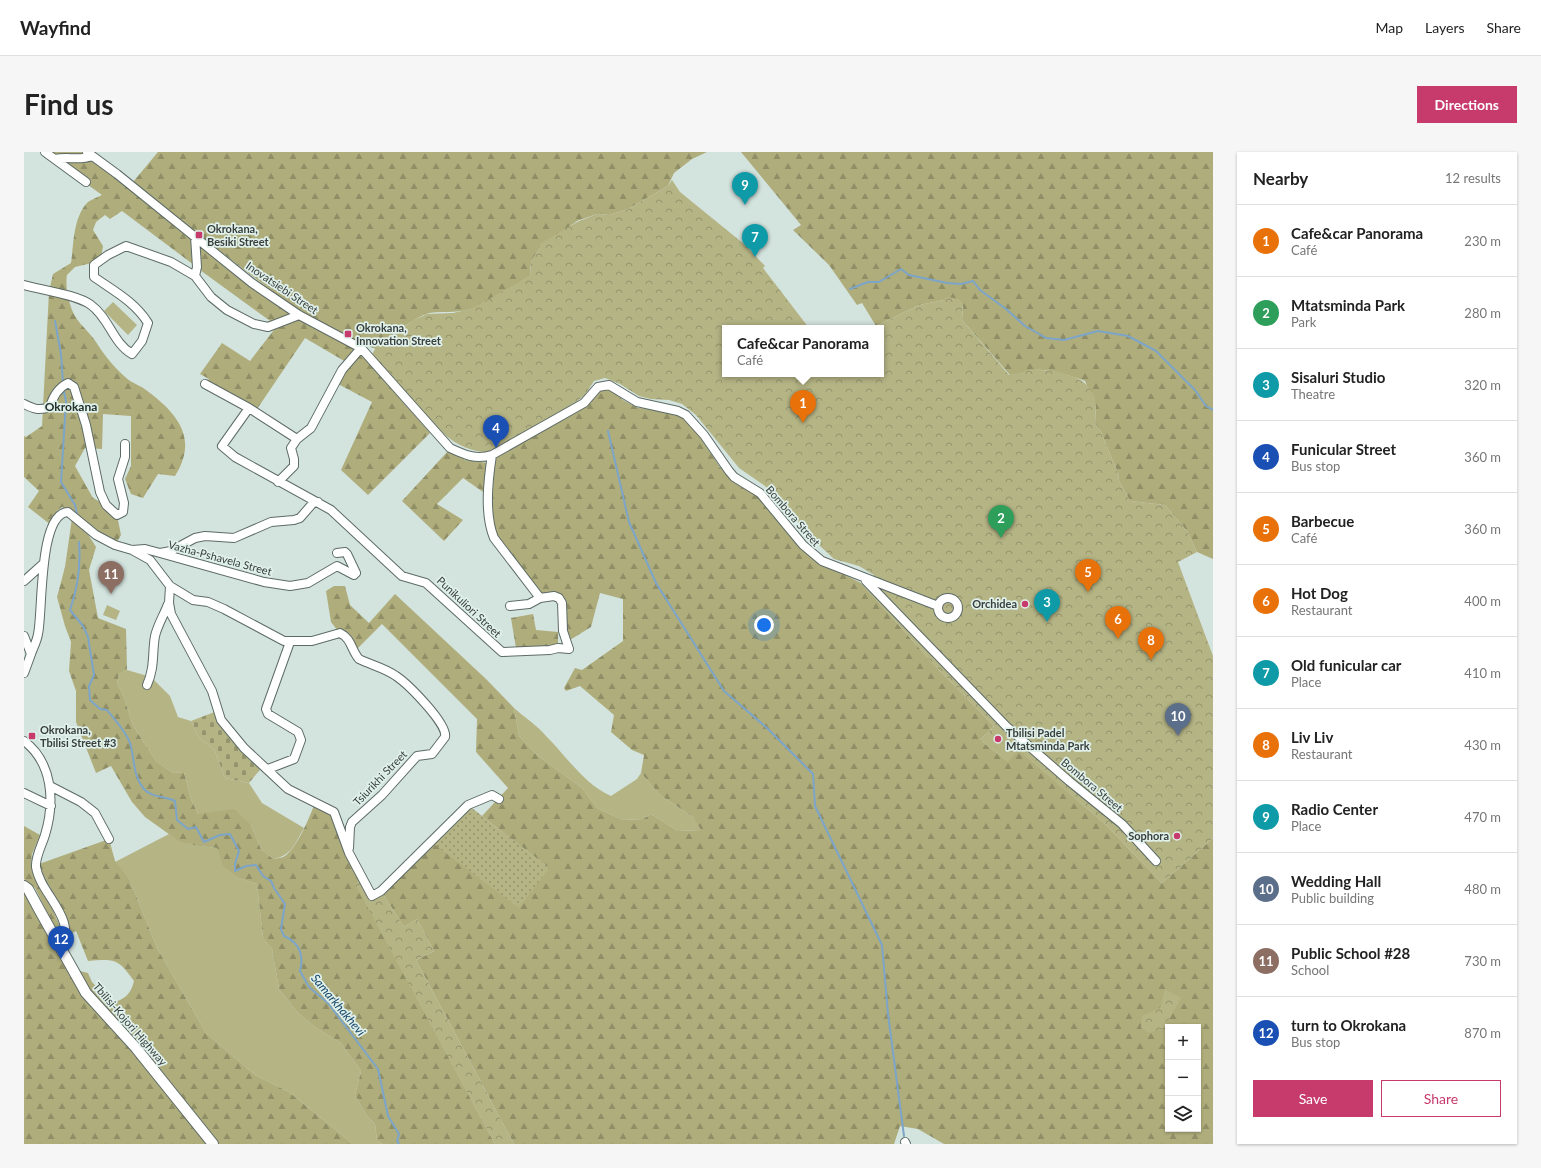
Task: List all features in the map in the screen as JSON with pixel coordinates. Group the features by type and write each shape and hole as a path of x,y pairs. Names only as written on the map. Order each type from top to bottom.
{"main road":[{"name":"Tbilisi-Kojori Highway","path":"24,886 28,889 61,951 86,993 136,1048 213,1144"}],"street":[{"path":"45,152 86,182"},
{"path":"55,159 84,159 89,154"},
{"name":"Inovatsiebi Street","path":"89,154 195,236 252,283 300,315 361,348 405,398"},
{"path":"195,236 197,268 195,276"},
{"path":"24,285 68,296 92,305 113,332 117,341 132,354 142,341 148,323 143,315 129,301 94,277 94,265 108,255 126,246 171,262 195,276 211,297 227,310 254,324 268,327 300,315"},
{"path":"278,482 294,466 294,459 290,449 297,439 311,428 342,370 361,348"},
{"path":"24,404 37,410 50,407 54,395 63,385 68,383 74,387 86,426 100,492 106,505 117,515 123,512 124,503 118,479 125,457 125,444"},
{"path":"205,384 249,408 297,439"},
{"name":"Bombora Street","path":"405,398 450,448 467,456 482,458 492,455 584,403 598,387 609,385 637,402 671,409 686,415 704,435 734,477 760,493 812,554 833,567 864,579 1006,726 1069,781 1122,824 1156,861"},
{"name":"Punikuliori Street","path":"249,408 222,446 235,457 331,510 402,576 426,583 502,652 550,650 558,648 568,650 563,630 561,600 554,596 540,598"},
{"path":"492,455 490,470 490,528 494,538 540,598 529,604 510,606"},
{"path":"24,673 38,634 43,564 52,528 57,516 62,512 68,512 96,535 115,545 132,550 145,549 160,553 171,550 195,538 205,536 234,538 271,522 294,520 300,518 313,503 318,502"},
{"name":"Tsiurikhi Street","path":"132,550 150,560 170,586 184,596 224,609 284,642 312,641 340,633 351,642 355,655 359,659 396,676 421,698 446,734 438,748 432,754 417,756 382,795 352,822 350,827 349,852"},
{"name":"Vazha-Pshavela Street","path":"160,553 167,557 178,557 195,564 264,582 290,586 308,583 337,566 354,574 356,573 347,554 345,552 336,553"},
{"path":"24,581 43,564"},
{"path":"864,579 938,606"},
{"path":"170,586 169,604 176,624 212,691 221,720 244,748 288,789 297,795 334,812 349,852 372,896 381,891 468,805 492,795 499,799"},
{"path":"147,685 153,665 155,638 158,625 169,604"},
{"path":"24,636 31,654"},
{"path":"268,769 294,760 301,740 298,732 268,714 266,709 290,642"},
{"path":"24,741 34,748 46,768 50,786 50,816 36,865 38,875 55,902 66,932 66,941 61,951"},
{"path":"50,786 76,799 95,813 109,839"},
{"path":"24,794 51,806"}],"green space":[{"path":"42,152 82,152 114,175 193,240 194,265 122,211 110,219 105,215 96,222 93,230 103,246 101,258 96,262 75,267 67,275 66,284 68,297 74,315 120,373 130,381 142,387 167,408 181,427 185,438 185,450 182,462 175,476 158,474 143,498 131,494 125,479 131,466 131,416 103,414 102,449 85,448 75,466 93,498 106,505 117,515 121,535 117,542 93,528 71,511 62,507 57,511 51,525 28,507 39,491 24,477 24,436 26,437 42,426 49,292 53,274 71,263 75,231 79,215 88,202 102,195"},
{"path":"158,152 707,152 692,159 674,173 668,186 628,209 609,215 597,214 577,221 540,248 531,261 530,276 501,294 471,309 426,314 399,330 376,349 354,341 301,313 196,233 133,182"},
{"path":"741,152 1213,152 1213,559 1197,552 1187,531 1165,505 1130,501 1118,479 1119,476 1101,432 1095,423 1096,407 1085,381 1046,370 1034,370 1010,375 962,320 963,305 944,300 919,305 875,325 862,303 857,305 829,265 793,230 801,225"},
{"path":"672,180 680,192 744,244 765,266 763,268 807,325 722,325 722,377 884,377 884,325 878,325 919,305 944,300 947,297 959,299 963,304 962,320 1009,375 1033,370 1053,371 1072,376 1080,380 1092,391 1096,402 1095,423 1101,432 1119,476 1118,479 1130,501 1165,505 1187,531 1197,552 1178,562 1213,656 1213,838 1162,883 1106,825 1018,750 1008,762 980,740 994,726 938,669 869,592 874,575 859,566 834,559 819,545 765,486 739,468 696,415 682,404 669,400 651,399 639,396 620,384 605,378 594,381 585,395 576,402 519,438 495,450 481,452 465,447 445,435 371,356 377,346 414,320 427,314 453,313 471,309 530,276 531,261 540,248 540,244 577,222 597,214 609,215 628,209 668,186"},
{"path":"198,245 263,296 307,324 356,348 346,362 305,338 255,412 205,384 209,379 200,374 222,343 250,361 277,326 200,270"},
{"path":"113,302 137,325 128,335 104,311"},
{"path":"359,354 362,355 430,433 368,495 341,470 372,402 338,384 344,371"},
{"path":"607,389 614,391 623,400 638,408 656,409 679,415 689,421 720,467 730,477 757,494 813,559 861,583 938,669 994,726 980,740 1007,761 1018,749 1106,825 1162,883 1213,838 1213,1144 944,1144 918,1129 900,1126 894,1144 514,1144 416,960 434,951 417,919 404,927 381,891 430,841 549,868 482,816 508,788 476,752 477,719 382,624 354,652 331,622 326,591 334,586 345,586 350,605 369,623 395,594 486,679 514,708 519,736 537,755 582,788 597,808 623,820 643,819 651,814 678,831 701,830 693,817 660,795 641,773 644,755 632,750 611,732 614,715 580,686 566,691 564,688 575,668 582,670 623,641 623,599 600,593 591,627 570,640 566,628 563,597 541,595 495,535 492,526 494,457 586,407 600,391"},
{"path":"448,451 465,460 489,463 486,494 463,478 437,504 463,520 444,541 402,501"},
{"path":"72,518 84,528 96,547 89,570 98,618 126,629 127,670 119,674 117,683 124,697 133,726 156,761 173,773 184,772 191,799 198,814 234,809 251,825 261,849 273,859 285,856 294,846 303,831 315,803 329,809 362,879 356,884 495,1144 382,1144 377,1140 375,1124 367,1116 355,1095 361,1071 341,1043 315,1027 297,1012 279,989 272,949 263,938 257,884 239,878 223,866 217,848 180,842 145,817 132,802 111,766 96,773 76,722 76,691 69,671 71,642 57,597 65,567"},
{"path":"107,605 120,611 116,620 103,615"},
{"path":"533,614 536,630 558,632 558,643 549,648 516,648 511,618"},
{"path":"127,670 151,677 170,696 178,717 191,721 199,738 214,749 225,778 249,783 262,803 304,828 289,852 273,859 261,849 251,825 198,814 191,799 184,772 173,773 156,761 133,726 124,697 117,683 119,674"},
{"path":"514,708 539,728 576,769 592,785 601,791 611,796 637,779 641,773 660,795 693,817 702,830 678,831 651,814 643,819 623,820 597,808 582,788 537,755 519,736"},
{"path":"217,711 263,766 249,783 225,778 214,749 199,738 191,721"},
{"path":"468,805 549,868 519,908 430,841"},
{"path":"24,826 40,835 32,854 31,864 33,873 45,892 61,929 59,931 56,931 35,888 24,879"},
{"path":"169,834 186,843 217,848 239,878 257,884 263,938 272,949 279,989 297,1012 315,1027 341,1043 361,1071 355,1095 367,1116 375,1124 377,1140 382,1144 353,1144 289,1092 255,1075 206,1033 157,948 129,878 115,862"},
{"path":"109,839 115,861 129,878 157,948 206,1033 255,1075 289,1092 353,1144 219,1144 172,1085 88,988 76,970 88,973 92,982 111,1002 120,1000 126,996 131,990 134,981 124,968 115,962 110,960 88,961 76,931 69,935 60,906 39,864"},
{"path":"362,879 372,896 381,891 404,927 417,919 434,951 416,960 514,1144 495,1144 355,884"},
{"path":"24,890 110,1021 210,1144 24,1144"},
{"path":"1165,989 1181,998 1164,1028 1149,1033 1141,1028 1142,1016 1160,1008"}],"water":[{"path":"1109,618 1113,618 1115,622 1113,626 1109,626 1107,624 1107,620"}],"waterway":[{"path":"850,289 868,282 879,282 901,269 909,275 947,283 961,284 973,281 980,290 1006,309 1025,326 1046,338 1064,340 1098,331 1128,336 1156,351 1195,390 1206,406 1213,410"},
{"name":"Samarkhakhevi","path":"55,321 61,354 63,384"},
{"name":"Samarkhakhevi","path":"63,388 66,401 61,482 75,505 77,514"},
{"path":"608,431 629,522 656,583 724,691 767,728 813,774 815,806 882,945 888,1014 904,1136"},
{"name":"Samarkhakhevi","path":"79,542 80,560 78,577 70,610 83,626 88,637 94,675 89,686 90,700 100,709 107,710 126,734 132,749 137,778 144,789 151,794 175,801 177,820 188,829 196,827 204,842 220,835 230,834 239,851 235,864 235,871 246,866 256,865 263,876 271,881 285,904 281,929 284,936 294,942 300,950 300,971 309,987 328,1003 378,1069 388,1116 399,1134 397,1141 399,1144"}],"place":[{"name":"Radio Center","path":"745,205"},
{"name":"Okrokana, Besiki Street","path":"199,235"},
{"name":"Old funicular car","path":"755,257"},
{"name":"Okrokana, Innovation Street","path":"348,334"},
{"name":"Cafe&car Panorama","path":"803,423"},
{"name":"Funicular Street","path":"496,448"},
{"name":"Mtatsminda Park","path":"1001,538"},
{"name":"Barbecue","path":"1088,592"},
{"name":"Public School #28","path":"111,594"},
{"name":"Orchidea","path":"1025,604"},
{"name":"Sisaluri Studio","path":"1047,622"},
{"name":"Hot Dog","path":"1118,639"},
{"name":"Liv Liv","path":"1151,660"},
{"name":"Okrokana, Tbilisi Street #3","path":"32,736"},
{"name":"Wedding Hall","path":"1178,736"},
{"name":"Tbilisi Padel Mtatsminda Park","path":"998,739"},
{"name":"Sophora","path":"1177,836"},
{"name":"turn to Okrokana","path":"61,959"}],"district":[{"name":"Okrokana","path":"71,407"}]}
